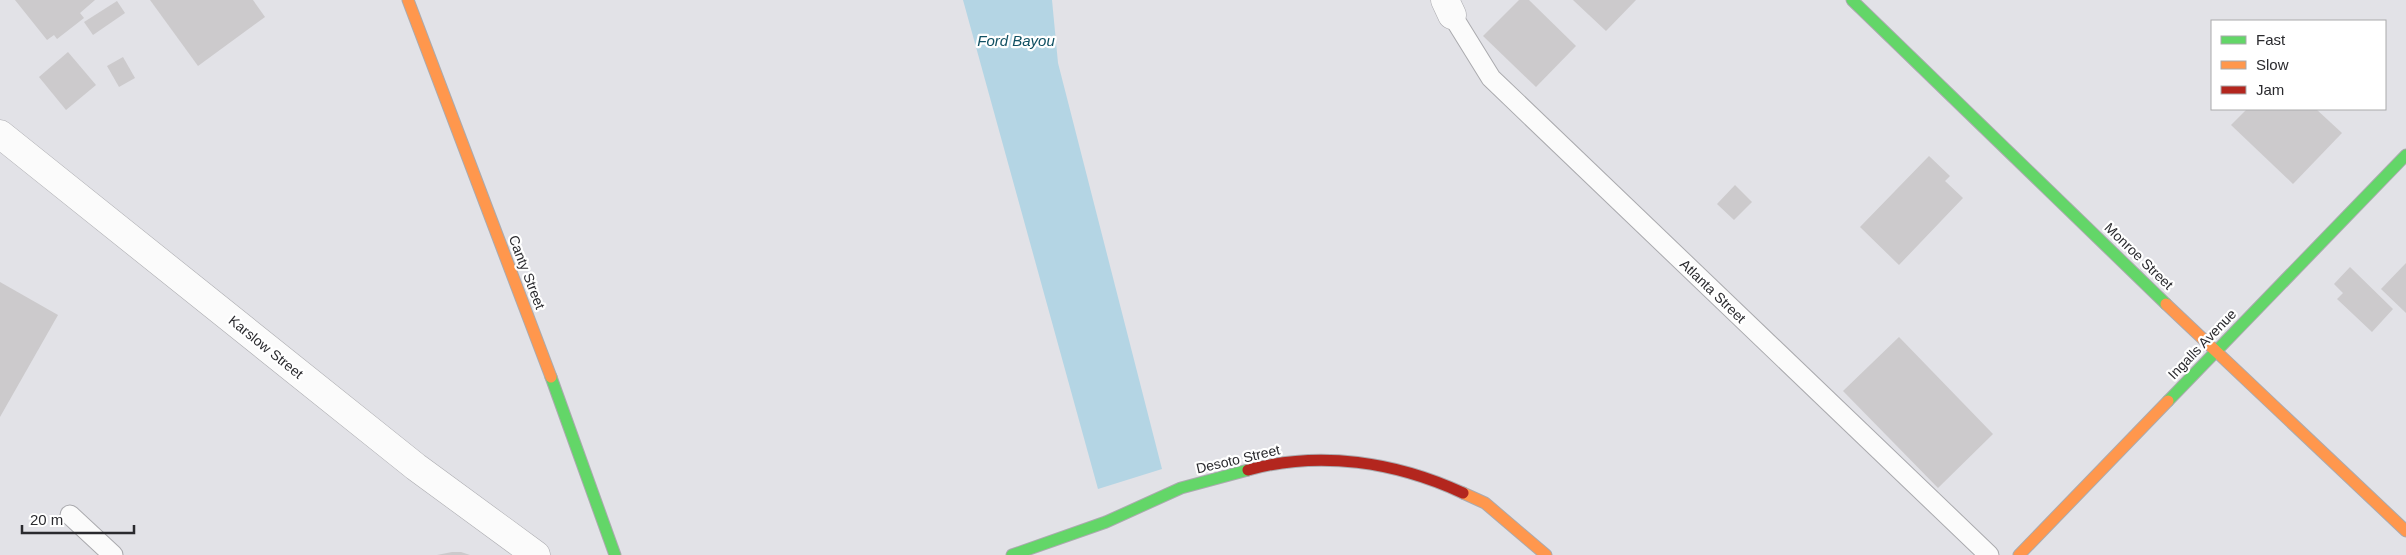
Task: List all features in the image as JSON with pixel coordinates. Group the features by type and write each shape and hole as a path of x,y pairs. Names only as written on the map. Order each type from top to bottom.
{"street":[{"name":"Canty Street","path":"408,0 570,429 615,555"},
{"name":"Monroe Street","path":"1852,0 2216,352 2406,531"},
{"name":"Karslow Street","path":"0,134 416,467 536,555"},
{"name":"Ingalls Avenue","path":"2019,555 2406,155"},
{"name":"Desoto Street","path":"1012,555 1106,522 1181,488 1264,465 1326,458 1376,464 1433,479 1485,503 1546,555"}],"lane":[{"name":"Atlanta Street","path":"1449,8 1491,78 1989,555"},
{"path":"70,515 113,555"}],"water":[{"name":"Ford Bayou","path":"963,0 1052,0 1058,63 1162,469 1098,489"}],"building":[{"path":"15,0 95,0 80,13 84,18 57,39 54,35 47,40"},
{"path":"150,0 253,0 265,17 198,66"},
{"path":"1519,0 1529,0 1576,46 1536,87 1483,36"},
{"path":"1573,0 1636,0 1606,31"},
{"path":"117,1 125,13 93,35 84,22"},
{"path":"68,52 96,85 66,110 39,77"},
{"path":"123,57 135,78 119,87 107,66"},
{"path":"2246,110 2317,110 2342,133 2293,184 2231,125"},
{"path":"1929,156 1950,176 1945,181 1963,198 1899,265 1860,227"},
{"path":"1735,185 1752,202 1734,220 1717,204"},
{"path":"2406,263 2406,313 2381,289"},
{"path":"2350,267 2393,309 2372,332 2337,299 2343,293 2334,284"},
{"path":"0,282 58,315 0,417"},
{"path":"1899,337 1993,434 1938,488 1843,391"},
{"path":"461,552 470,555 437,555"}],"traffic: fast":[{"path":"1852,0 2166,304"},
{"path":"2168,401 2406,155"},
{"path":"551,377 615,555"},
{"path":"1012,555 1106,522 1181,488 1248,470"}],"traffic: slow":[{"path":"408,0 551,377"},
{"path":"2166,304 2406,531"},
{"path":"2019,555 2168,401"},
{"path":"1463,493 1485,503 1546,555"}],"traffic: jam":[{"path":"1248,470 1275,464 1303,461 1357,462 1411,474 1463,493"}]}
